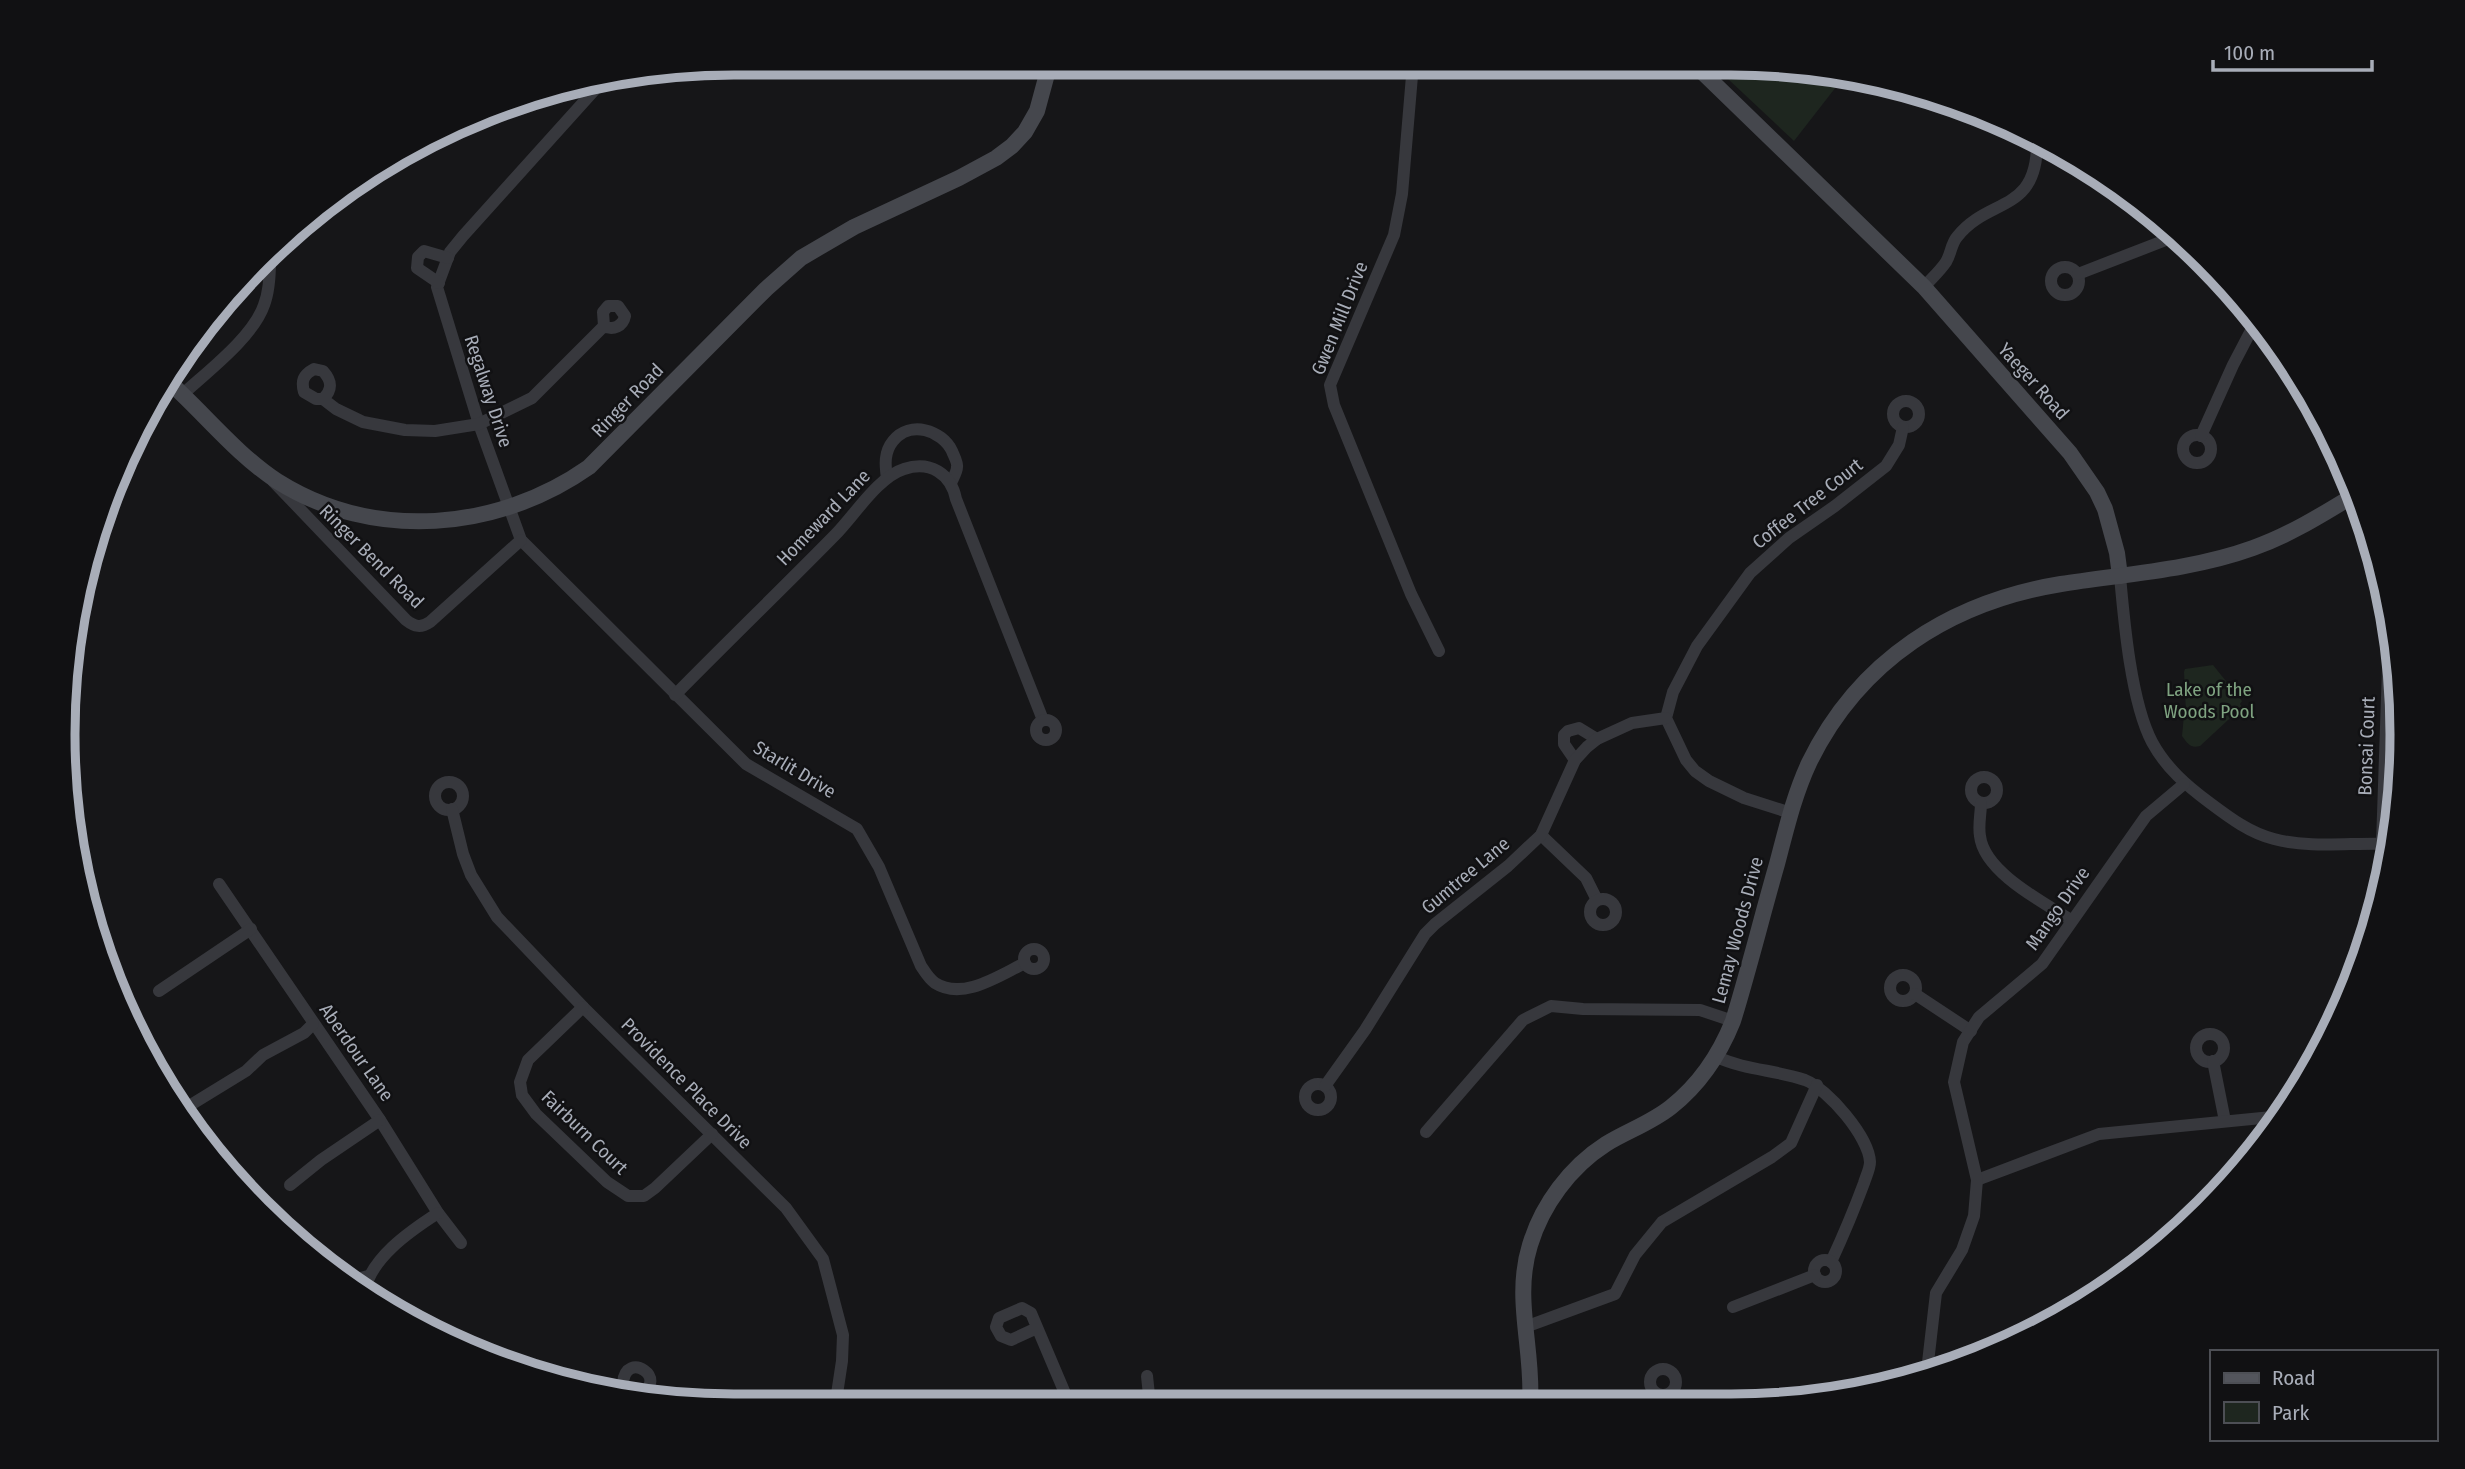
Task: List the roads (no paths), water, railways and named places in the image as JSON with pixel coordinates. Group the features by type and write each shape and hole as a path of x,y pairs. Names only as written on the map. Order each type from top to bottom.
{"street":[{"name":"Ringer Road","path":"175,387 266,473 317,500 379,518 416,522 444,521 508,509 561,485 589,467 753,301 801,258 846,231 968,173 1012,146 1025,132 1037,111 1047,75"},
{"name":"Gwen Mill Drive","path":"1412,75 1402,194 1394,235 1330,385 1334,405 1411,594 1440,651"},
{"name":"Yaeger Road","path":"1705,75 1924,287 2056,436 2097,492 2108,519 2120,576"},
{"path":"448,258 424,251 418,257 417,268 439,283 448,258 463,236 594,91"},
{"path":"1924,287 1946,262 1955,239 1972,222 2015,198 2028,184 2035,173 2036,151"},
{"path":"2078,274 2166,240"},
{"path":"183,394 236,343 260,314 266,295 269,267"},
{"name":"Regalway Drive","path":"439,283 437,286 479,424 508,509"},
{"path":"323,399 336,409 363,422 405,430 435,431 479,424 531,398 604,326"},
{"path":"2201,436 2251,330"},
{"name":"Coffee Tree Court","path":"1667,718 1673,692 1690,658 1750,573 1789,538 1885,466 1899,445 1903,427"},
{"path":"887,478 885,464 893,440 903,433 929,430 939,434 949,445 957,468 951,482 1043,720"},
{"name":"Homeward Lane","path":"675,695 887,478 904,469 927,467 936,470 951,482"},
{"name":"Ringer Bend Road","path":"266,473 292,503 419,630 522,540"},
{"path":"2346,499 2300,526 2253,548 2211,560 2120,576 2131,663 2140,708 2152,741 2184,784 2233,821 2277,840 2303,843 2380,843"},
{"name":"Starlit Drive","path":"508,509 522,540 746,764 857,829 879,867 921,966 938,985 957,989 972,988 1024,963"},
{"name":"Lemay Woods Drive","path":"1530,1394 1531,1369 1522,1287 1530,1246 1545,1208 1587,1158 1604,1145 1669,1109 1697,1083 1717,1057 1733,1021 1791,813 1810,763 1837,717 1872,676 1919,637 1966,611 1996,599 2040,588 2120,576"},
{"name":"Bonsai Court","path":"2387,793 2388,689"},
{"path":"1667,718 1686,760 1695,771 1744,798 1791,813"},
{"name":"Gumtree Lane","path":"1325,1086 1425,934 1435,923 1508,866 1541,835 1576,760 1597,738 1632,723 1667,718"},
{"path":"1576,760 1564,744 1564,736 1568,731 1579,727 1597,738"},
{"name":"Mango Drive","path":"1928,1363 1936,1293 1969,1233 1978,1180 1954,1082 1963,1042 1979,1017 2042,964 2146,816 2184,784"},
{"path":"1981,803 1979,835 1983,849 1992,862 2017,885 2071,920"},
{"name":"Providence Place Drive","path":"452,810 463,854 481,895 497,916 583,1007 786,1208 823,1259 844,1335 837,1394"},
{"path":"1541,835 1586,878 1597,900"},
{"name":"Aberdour Lane","path":"219,884 380,1120 438,1213 461,1243"},
{"path":"159,991 251,929"},
{"path":"1915,994 1971,1031"},
{"path":"1426,1132 1523,1020 1550,1006 1583,1009 1700,1010 1733,1021"},
{"name":"Fairburn Court","path":"583,1007 528,1060 520,1082 522,1095 536,1114 607,1182 628,1196 643,1196 655,1188 712,1134"},
{"path":"189,1106 246,1072 264,1055 304,1033 313,1024"},
{"path":"1717,1057 1730,1063 1802,1079 1817,1085 1847,1116 1867,1152 1870,1164 1850,1221 1831,1262 1836,1271 1831,1280 1820,1281 1815,1275 1733,1307"},
{"path":"2213,1061 2225,1121"},
{"path":"1525,1327 1615,1294 1635,1255 1662,1222 1783,1151 1791,1143 1817,1085"},
{"path":"1978,1180 2099,1134 2267,1117"},
{"path":"290,1185 321,1160 380,1120"},
{"path":"367,1282 368,1276 404,1238 438,1213"},
{"path":"361,1278 368,1276"},
{"path":"1037,1328 1065,1394"},
{"path":"624,1384 627,1371 636,1367 644,1370 650,1377 648,1388"},
{"path":"1147,1376 1149,1394"}],"park label":[{"name":"Lake of the Woods Pool","path":"2209,700"}]}
